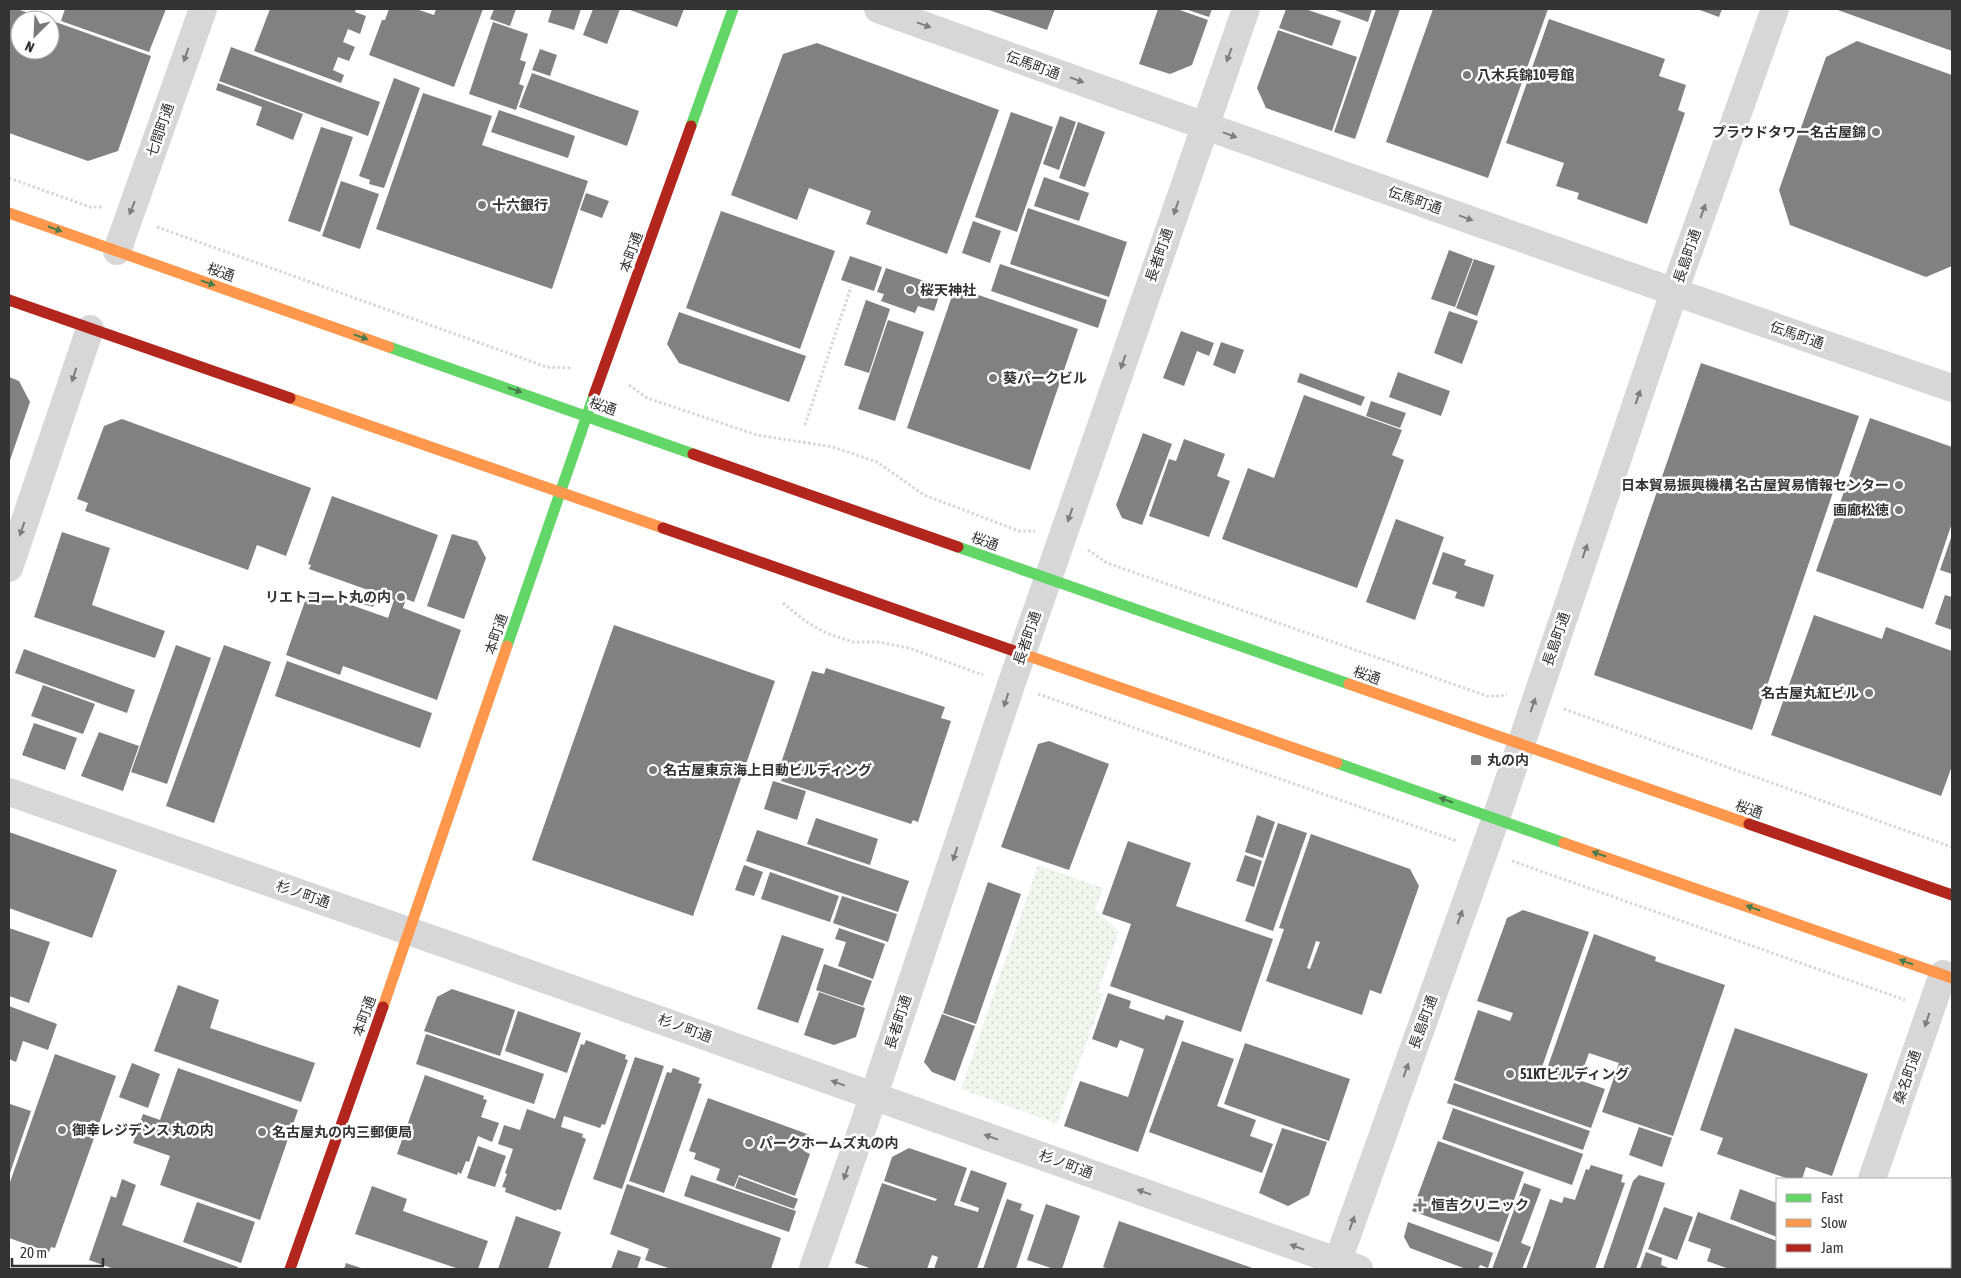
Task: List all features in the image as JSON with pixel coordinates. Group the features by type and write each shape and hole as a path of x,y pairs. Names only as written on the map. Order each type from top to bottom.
{"main road":[{"name":"本町通","path":"290,1269 410,931 560,491 733,9"},
{"name":"桜通","path":"9,213 1520,745 1952,895"},
{"path":"9,300 1947,976"}],"street":[{"name":"七間町通","path":"117,251 202,9"},
{"name":"伝馬町通","path":"878,9 1674,292 1952,388"},
{"name":"長者町通","path":"813,1269 874,1096 1011,685 1246,9"},
{"name":"長島町通","path":"1344,1267 1674,292 1775,9"},
{"path":"9,568 90,328"},
{"name":"杉ノ町通","path":"9,792 410,931 874,1096 1344,1267"},
{"name":"桑名町通","path":"1872,1178 1931,1009 1947,976"}],"path":[{"path":"9,178 90,207 113,207 145,220 160,229 533,362 546,366 570,367 632,386 647,398 667,406 757,435 833,447 877,462 924,494 1019,532 1043,530 1064,533 1080,542 1107,563 1487,696 1501,696 1514,691 1952,847"},
{"path":"805,425 851,287"},
{"path":"783,602 805,621 826,633 852,642 878,642 908,648 1931,1009"}],"shaded area":[{"path":"1038,865 1103,888 1095,910 1119,931 1098,992 1104,994 1057,1124 961,1089"}],"building":[{"path":"9,9 20,10 10,10 10,60 60,60 60,24 151,56 118,151 88,161 9,133"},
{"path":"65,9 166,9 149,52 61,21"},
{"path":"270,9 356,9 355,12 366,16 360,34 348,29 343,42 355,47 349,61 338,57 333,70 344,75 341,83 254,51"},
{"path":"389,9 416,9 434,15 436,9 483,9 454,87 369,55 382,20 385,20"},
{"path":"494,9 516,9 510,26 490,19"},
{"path":"552,9 581,9 574,30 548,22"},
{"path":"593,9 620,9 607,44 583,35"},
{"path":"630,9 684,9 677,27"},
{"path":"986,9 1055,9 1047,30"},
{"path":"1158,9 1177,9 1208,20 1192,65 1170,74 1139,64"},
{"path":"1185,9 1212,9 1209,17"},
{"path":"1286,9 1305,9 1341,21 1332,46 1279,28"},
{"path":"1332,9 1372,9 1368,22"},
{"path":"1376,9 1400,9 1355,139 1334,132"},
{"name":"八木兵錦10号館","path":"1433,9 1548,9 1488,178 1386,142"},
{"path":"1697,9 1722,9 1719,17"},
{"path":"1835,9 1952,9 1952,51"},
{"path":"1549,19 1665,59 1659,76 1686,85 1678,110 1685,113 1647,224 1577,199 1579,193 1556,186 1564,163 1506,143"},
{"path":"493,22 528,34 520,60 526,62 519,84 524,86 516,110 469,94"},
{"path":"1278,30 1357,57 1332,131 1266,108 1257,88"},
{"name":"プラウドタワー名古屋錦","path":"1857,41 1952,75 1952,266 1926,277 1790,225 1779,190 1826,57"},
{"path":"817,43 999,110 947,254 866,224 871,211 809,188 797,220 731,195 783,54"},
{"path":"231,47 380,102 368,136 219,81"},
{"path":"540,49 557,55 550,76 532,70"},
{"path":"532,73 639,111 627,146 519,107"},
{"path":"394,78 420,88 384,188 369,184 370,180 359,176"},
{"path":"218,83 303,114 293,140 256,125 262,107 216,90"},
{"name":"十六銀行","path":"423,93 492,116 482,145 588,181 552,289 376,229"},
{"path":"499,110 575,136 568,158 491,132"},
{"path":"1011,112 1053,127 1017,232 975,217"},
{"path":"1060,116 1076,122 1059,170 1043,164"},
{"path":"1078,122 1105,132 1085,187 1059,178"},
{"path":"321,127 353,137 320,232 288,221"},
{"path":"1044,177 1089,193 1079,221 1034,206"},
{"path":"341,181 379,194 360,249 322,236"},
{"path":"586,193 609,201 602,218 580,210"},
{"path":"1028,208 1127,242 1109,297 1010,264"},
{"path":"721,211 835,251 800,349 686,308"},
{"path":"973,221 1001,231 990,263 962,253"},
{"path":"1449,250 1473,259 1455,307 1431,299"},
{"path":"850,256 882,267 874,291 841,280"},
{"path":"1474,259 1495,266 1477,316 1456,308"},
{"path":"1000,264 1107,300 1098,328 991,291"},
{"name":"桜天神社","path":"886,268 942,287 934,311 918,306 915,313 881,301 884,294 877,292"},
{"name":"葵パークビル","path":"955,287 1078,329 1030,470 907,428"},
{"path":"866,300 890,309 869,373 844,365"},
{"path":"1449,311 1478,321 1462,364 1434,353"},
{"path":"679,312 806,356 789,402 679,363 667,344"},
{"path":"888,320 924,332 895,421 858,409"},
{"path":"1181,331 1214,343 1209,356 1197,351 1184,386 1163,378"},
{"path":"1221,342 1244,350 1235,374 1213,365"},
{"path":"1701,363 1859,416 1752,730 1594,675"},
{"path":"1398,372 1450,391 1441,416 1389,397"},
{"path":"1300,373 1365,397 1361,406 1297,382"},
{"path":"9,377 19,381 30,402 9,463"},
{"path":"1304,395 1402,430 1392,455 1404,460 1357,588 1222,539 1248,468 1274,478"},
{"path":"1371,401 1406,413 1400,428 1366,416"},
{"name":"日本貿易振興機構 名古屋貿易情報センター","path":"1870,418 1952,447 1952,523 1923,609 1816,571"},
{"path":"122,419 311,488 286,556 257,545 248,570 85,511 88,503 77,499 104,426"},
{"path":"1143,433 1172,444 1142,525 1122,518 1116,505"},
{"path":"1184,439 1225,454 1217,476 1230,481 1209,537 1149,516 1169,459 1176,461"},
{"name":"リエトコート丸の内","path":"332,496 438,535 414,602 406,599 403,608 461,630 437,700 343,666 340,675 286,655 309,590 388,618 394,600 378,594 373,607 363,604 368,590 309,569 311,565 308,564"},
{"path":"1396,519 1444,537 1415,620 1366,602"},
{"path":"62,532 110,548 92,605 165,631 155,658 34,617"},
{"path":"452,534 477,541 486,558 464,619 427,606"},
{"path":"1952,535 1952,574 1940,570"},
{"path":"1443,552 1466,560 1464,565 1494,575 1484,607 1455,598 1457,592 1432,584"},
{"path":"1945,595 1952,597 1952,630 1935,624"},
{"name":"名古屋丸紅ビル","path":"1814,615 1882,639 1886,627 1952,651 1952,766 1941,796 1771,735"},
{"name":"名古屋東京海上日動ビルディング","path":"614,625 775,681 693,916 532,860"},
{"path":"176,645 211,658 167,784 131,772"},
{"path":"224,645 271,662 214,823 166,806"},
{"path":"24,649 135,690 127,713 15,673"},
{"path":"287,661 432,713 420,748 275,696"},
{"path":"826,668 945,707 941,718 951,721 918,822 913,820 911,824 781,781 784,774 778,772 812,671 824,674"},
{"path":"43,685 95,704 83,734 31,716"},
{"path":"34,723 77,738 65,770 22,755"},
{"path":"99,732 139,746 123,791 81,776"},
{"path":"1049,741 1109,764 1069,870 1001,847 1038,744"},
{"path":"773,781 806,791 797,820 764,809"},
{"path":"1257,815 1275,822 1263,858 1245,852"},
{"path":"816,818 878,839 870,865 807,844"},
{"path":"1278,823 1307,833 1273,931 1245,921"},
{"path":"757,830 909,881 898,912 746,861"},
{"path":"9,832 117,870 92,938 9,908"},
{"path":"1311,834 1410,869 1419,886 1381,994 1370,990 1362,1015 1266,981 1284,929 1279,928","holes":["1316,941 1320,942 1310,969 1307,968"]},
{"path":"1128,841 1191,863 1176,906 1273,939 1241,1032 1110,986 1131,924 1102,914"},
{"path":"1245,855 1262,861 1254,887 1236,881"},
{"path":"744,865 763,872 754,896 735,890"},
{"path":"770,872 839,896 830,922 761,899"},
{"path":"988,882 1021,894 976,1024 943,1013"},
{"path":"842,896 897,914 888,942 833,923"},
{"path":"1523,910 1589,932 1542,1067 1547,1069 1594,934 1656,957 1655,961 1725,985 1673,1136 1602,1112 1619,1063 1589,1053 1579,1080 1605,1089 1591,1128 1454,1080 1478,1010 1510,1021 1513,1013 1477,1001 1507,918"},
{"path":"9,928 50,942 29,1003 9,996"},
{"path":"839,928 885,944 873,979 838,966 846,942 835,939"},
{"path":"782,935 824,949 798,1023 757,1009"},
{"path":"824,964 872,981 863,1006 816,990"},
{"path":"178,985 219,1000 210,1028 315,1063 301,1102 154,1051"},
{"path":"452,989 515,1010 500,1056 424,1031 437,997"},
{"path":"819,992 865,1008 856,1037 834,1045 804,1035"},
{"path":"1108,993 1131,1001 1129,1008 1164,1020 1166,1015 1184,1021 1138,1152 1064,1126 1080,1081 1128,1097 1144,1049 1120,1040 1117,1048 1092,1039"},
{"path":"9,1006 57,1024 48,1050 23,1041 16,1062 9,1059"},
{"path":"518,1011 581,1033 567,1073 505,1051"},
{"path":"942,1014 975,1026 955,1081 932,1072 924,1062"},
{"path":"1735,1028 1868,1074 1832,1176 1806,1167 1802,1178 1786,1178 1717,1154 1723,1138 1700,1130"},
{"path":"426,1034 544,1074 534,1104 416,1064"},
{"path":"586,1040 626,1055 625,1059 628,1060 605,1125 602,1124 600,1128 564,1116 561,1127 583,1134 582,1137 586,1139 561,1210 557,1209 556,1211 505,1192 506,1188 502,1187 513,1149 498,1144 504,1125 520,1130 527,1109 555,1119 581,1044 584,1045"},
{"path":"1182,1041 1234,1059 1217,1106 1256,1120 1250,1136 1273,1144 1262,1173 1149,1132"},
{"path":"1245,1043 1350,1079 1329,1141 1224,1104"},
{"name":"御幸レジデンス 丸の内","path":"55,1054 116,1076 55,1248 51,1247 49,1252 9,1238 9,1185"},
{"path":"635,1057 664,1066 622,1189 593,1179"},
{"path":"132,1063 160,1074 148,1108 119,1097"},
{"path":"178,1068 298,1110 260,1220 160,1185 170,1156 133,1143 143,1114 160,1120"},
{"path":"673,1068 700,1078 698,1083 702,1084 664,1193 629,1181 667,1072 671,1073"},
{"path":"425,1075 484,1096 483,1099 487,1100 481,1117 499,1123 492,1142 478,1136 469,1162 466,1161 461,1174 458,1172 457,1175 397,1154"},
{"path":"1454,1083 1590,1131 1583,1150 1447,1103"},
{"name":"パークホームズ丸の内","path":"708,1098 810,1135 804,1151 810,1154 795,1196 739,1175 734,1187 716,1180 720,1169 694,1159 696,1153 689,1151"},
{"path":"10,1104 31,1111 9,1176 9,1108"},
{"path":"1453,1108 1583,1154 1572,1185 1442,1139"},
{"path":"1639,1127 1672,1138 1662,1167 1629,1155"},
{"path":"1282,1128 1327,1142 1309,1195 1288,1206 1259,1193"},
{"path":"1438,1141 1524,1172 1499,1242 1412,1211"},
{"path":"478,1146 506,1156 495,1187 467,1178"},
{"path":"909,1148 967,1168 954,1205 978,1212 979,1208 960,1201 971,1170 1007,1183 977,1269 934,1269 938,1257 932,1255 927,1269 872,1269 855,1263 882,1183 935,1201 937,1199 884,1181 892,1157"},
{"path":"1591,1165 1623,1175 1621,1182 1625,1183 1595,1269 1526,1269 1550,1199 1562,1203 1564,1197 1575,1200 1586,1169 1589,1170"},
{"path":"691,1175 796,1211 789,1232 684,1196"},
{"path":"1639,1175 1665,1183 1636,1269 1603,1269 1633,1181"},
{"path":"739,1177 798,1199 794,1209 735,1188"},
{"path":"122,1179 136,1185 122,1225 238,1267 237,1269 114,1269 89,1260 111,1196 116,1198"},
{"path":"1524,1183 1541,1189 1521,1243 1531,1247 1522,1269 1492,1269"},
{"path":"627,1184 781,1238 771,1269 671,1269 645,1260 649,1249 610,1234"},
{"path":"372,1186 407,1199 403,1211 488,1241 478,1269 459,1269 355,1234"},
{"path":"1740,1189 1776,1203 1776,1237 1730,1219"},
{"path":"1007,1199 1022,1204 1020,1210 1034,1215 1016,1269 983,1269"},
{"path":"197,1202 255,1222 241,1263 183,1242"},
{"path":"1046,1204 1080,1216 1062,1269 1054,1269 1027,1260"},
{"path":"1664,1207 1693,1217 1677,1260 1648,1249"},
{"path":"1698,1212 1776,1241 1776,1268 1780,1268 1729,1269 1707,1261 1711,1249 1688,1241"},
{"path":"516,1216 561,1232 548,1269 498,1269"},
{"path":"1119,1221 1255,1269 1109,1269 1103,1267"},
{"path":"1408,1222 1493,1253 1488,1268 1480,1265 1478,1269 1466,1269 1410,1248 1404,1237"},
{"path":"1951,1226 1952,1227 1951,1258"},
{"path":"618,1250 641,1257 637,1269 611,1269"},
{"path":"1646,1252 1662,1258 1661,1265 1671,1269 1640,1269"},
{"path":"1952,1259 1952,1269 1879,1269 1951,1268"},
{"path":"346,1263 364,1269 344,1269"}],"traffic: fast":[{"path":"691,126 733,9"},
{"path":"389,347 693,454"},
{"path":"507,646 594,395"},
{"path":"958,547 1349,684"},
{"path":"1337,763 1564,843"}],"traffic: slow":[{"path":"9,213 389,347"},
{"path":"290,398 663,528"},
{"path":"383,1007 507,646"},
{"path":"1020,653 1337,763"},
{"path":"1349,684 1749,824"},
{"path":"1564,843 1952,978"}],"traffic: jam":[{"path":"594,395 691,126"},
{"path":"9,300 290,398"},
{"path":"693,454 958,547"},
{"path":"663,528 1020,653"},
{"path":"1749,824 1952,895"},
{"path":"290,1269 383,1007"}],"place":[{"name":"八木兵錦10号館","path":"1467,75"},
{"name":"プラウドタワー名古屋錦","path":"1876,132"},
{"name":"十六銀行","path":"482,205"},
{"name":"桜天神社","path":"910,290"},
{"name":"葵パークビル","path":"993,378"},
{"name":"日本貿易振興機構 名古屋貿易情報センター","path":"1899,485"},
{"name":"画廊松徳","path":"1899,510"},
{"name":"リエトコート丸の内","path":"401,597"},
{"name":"名古屋丸紅ビル","path":"1869,693"},
{"name":"丸の内","path":"1476,760"},
{"name":"名古屋東京海上日動ビルディング","path":"653,770"},
{"name":"51KTビルディング","path":"1510,1074"},
{"name":"御幸レジデンス 丸の内","path":"62,1130"},
{"name":"名古屋丸の内三郵便局","path":"262,1132"},
{"name":"パークホームズ丸の内","path":"749,1143"},
{"name":"恒吉クリニック","path":"1420,1205"}]}
